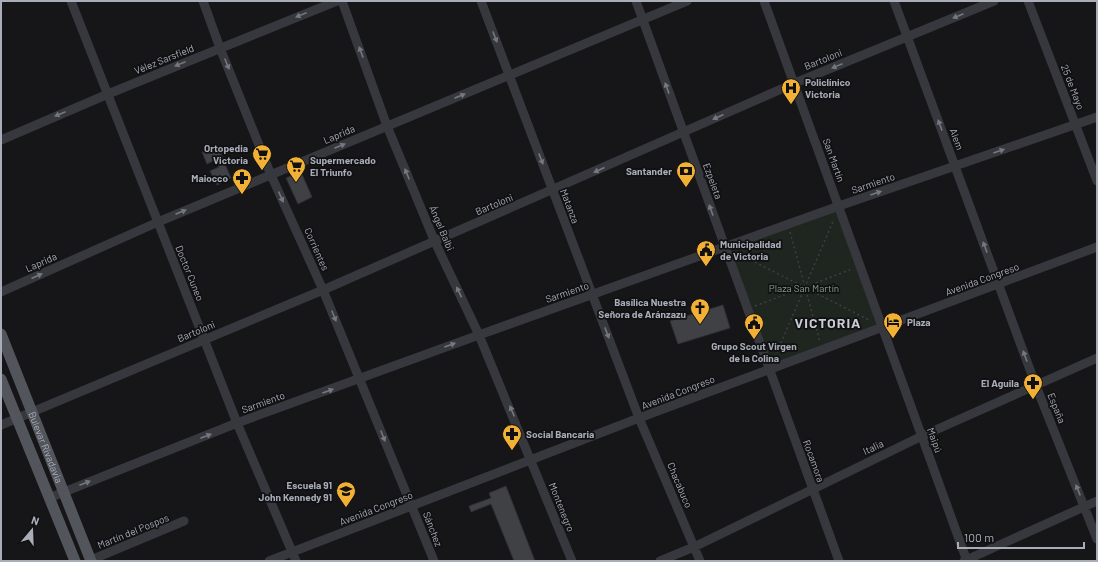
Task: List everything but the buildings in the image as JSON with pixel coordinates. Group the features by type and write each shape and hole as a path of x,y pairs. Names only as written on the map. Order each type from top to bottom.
{"main road":[{"name":"Bulevar Rivadavia","path":"1,334 91,561"},
{"name":"Bulevar Rivadavia","path":"1,379 75,561"}],"street":[{"name":"Doctor Cuneo","path":"71,1 237,423 296,561"},
{"name":"Corrientes","path":"203,1 220,48 271,175 323,290 412,506"},
{"name":"Vélez Sarsfield","path":"1,140 108,94 337,1"},
{"name":"Ángel Balbi","path":"342,1 387,126 435,242 479,335 532,460"},
{"name":"Matanza","path":"481,1 639,418"},
{"name":"Ezpeleta","path":"636,1 769,369"},
{"name":"Laprida","path":"1,292 158,222 687,1"},
{"name":"San Martín","path":"764,1 883,327"},
{"name":"Alem","path":"894,1 999,284"},
{"name":"Bartoloni","path":"1,424 323,290 553,191 795,83 994,1"},
{"name":"25 de Mayo","path":"1028,1 1097,181"},
{"name":"Sarmiento","path":"49,498 237,423 479,335 839,206 1097,117"},
{"name":"Avenida Congreso","path":"269,561 639,418 1097,248"},
{"name":"España","path":"999,284 1036,386 1097,539"},
{"name":"Maipú","path":"883,327 966,561"},
{"name":"Italia","path":"660,561 694,547 812,488 922,436 1097,358"},
{"name":"Rocamora","path":"769,369 839,561"},
{"name":"Chacabuco","path":"639,418 700,561"},
{"name":"Montenegro","path":"532,460 572,561"},
{"path":"966,561 1097,501"},
{"name":"Sánchez","path":"412,506 434,561"},
{"name":"Martín del Pospos","path":"91,561 184,522"}],"path":[{"path":"769,369 839,206"},
{"path":"788,225 822,350"},
{"path":"725,247 883,327"},
{"path":"747,309 861,266"}],"green space":[{"name":"Plaza San Martín","path":"839,206 883,327 769,369 725,247"}],"place":[{"name":"Policlínico Victoria","path":"791,105"},
{"name":"Ortopedia Victoria","path":"262,171"},
{"name":"Supermercado El Triunfo","path":"296,183"},
{"name":"Santander","path":"686,188"},
{"name":"Maiocco","path":"242,195"},
{"name":"Municipalidad de Victoria","path":"706,267"},
{"name":"Basílica Nuestra Señora de Aránzazu","path":"700,325"},
{"name":"Plaza","path":"893,339"},
{"name":"Grupo Scout Virgen de la Colina","path":"754,340"},
{"name":"El Aguila","path":"1033,400"},
{"name":"Social Bancaria","path":"512,451"},
{"name":"Escuela 91 John Kennedy 91","path":"346,508"}],"district":[{"name":"VICTORIA","path":"828,322"}]}
